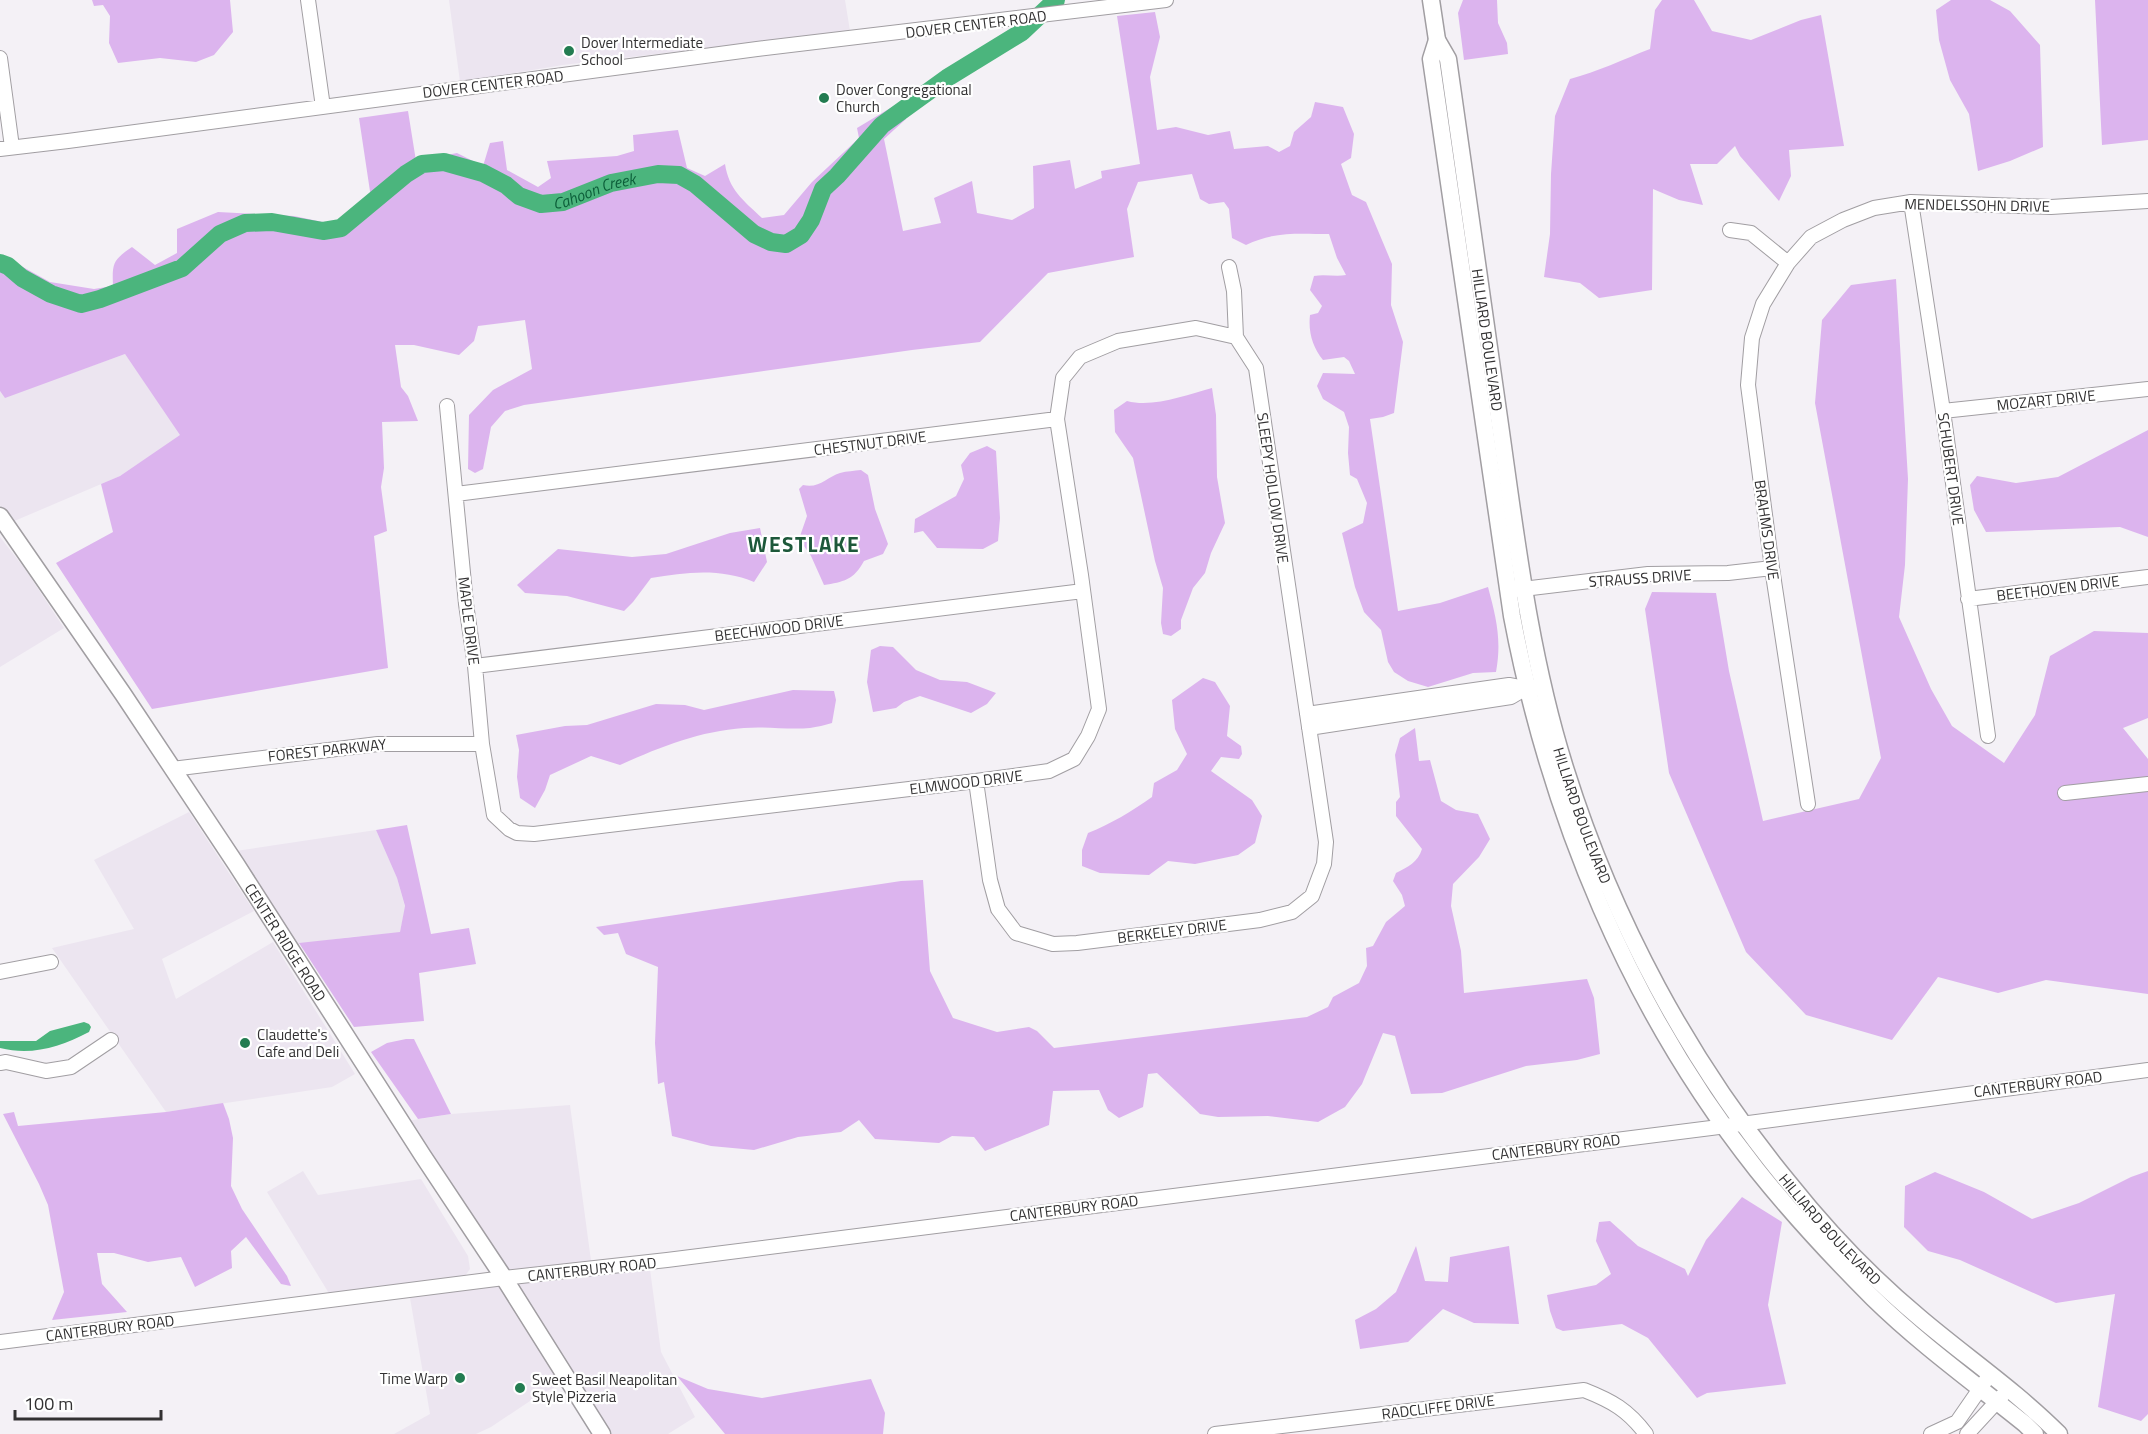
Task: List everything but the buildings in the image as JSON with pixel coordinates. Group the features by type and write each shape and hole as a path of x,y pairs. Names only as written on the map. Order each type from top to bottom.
{"main road":[{"name":"HILLIARD BOULEVARD","path":"1431,0 1437,40 1431,59 1516,590 1562,808 1575,845 1607,920 1652,1010 1683,1064 1756,1169 1810,1233 1874,1298 1914,1335 2035,1434"},
{"name":"CENTER RIDGE ROAD","path":"0,516 236,864 504,1278 602,1434"},
{"name":"HILLIARD BOULEVARD","path":"1535,687 1594,851 1621,912 1647,967 1681,1029 1721,1092 1790,1185 1857,1259 1916,1315 2008,1388 2059,1434"}],"street":[{"path":"308,0 322,107"},
{"name":"DOVER CENTER ROAD","path":"6,148 757,49 1166,0"},
{"path":"0,58 6,148"},
{"name":"MENDELSSOHN DRIVE","path":"1788,263 1811,237 1843,220 1874,208 1911,202 2051,207 2148,201"},
{"name":"SCHUBERT DRIVE","path":"1911,202 1943,411 1988,736"},
{"path":"1730,230 1751,233 1788,263"},
{"name":"BRAHMS DRIVE","path":"1788,263 1763,304 1754,330 1748,385 1772,568 1808,804"},
{"path":"1057,419 1063,378 1080,357 1118,341 1196,328 1236,337 1234,291 1229,267"},
{"name":"SLEEPY HOLLOW DRIVE","path":"1236,337 1256,368 1308,721"},
{"name":"MOZART DRIVE","path":"1943,411 2148,389"},
{"name":"MAPLE DRIVE","path":"447,406 482,744 494,816 509,829"},
{"name":"CHESTNUT DRIVE","path":"456,494 1057,419"},
{"name":"ELMWOOD DRIVE","path":"509,829 518,833 534,834 976,781 1049,771 1074,759 1088,736 1098,708 1057,419"},
{"name":"STRAUSS DRIVE","path":"1516,590 1648,574 1728,573 1772,568"},
{"name":"BEETHOVEN DRIVE","path":"1968,599 2148,578"},
{"name":"BEECHWOOD DRIVE","path":"475,666 1083,591"},
{"path":"1308,721 1509,685 1535,687"},
{"name":"BERKELEY DRIVE","path":"976,781 990,880 998,909 1016,933 1053,944 1077,943 1260,920 1292,912 1312,896 1324,864 1326,842 1308,721"},
{"name":"FOREST PARKWAY","path":"172,769 378,744 482,744"},
{"path":"2065,793 2148,784"},
{"path":"0,972 51,962"},
{"path":"0,1063 6,1062 46,1071 71,1067 111,1040"},
{"name":"CANTERBURY ROAD","path":"0,1342 1744,1124 2148,1070"},
{"path":"1931,1434 1957,1422 1991,1374"},
{"path":"1967,1434 1998,1402 2008,1388"},
{"name":"RADCLIFFE DRIVE","path":"1215,1434 1584,1390 1612,1401 1637,1421 1646,1434"}],"shaded area":[{"path":"92,0 230,0 233,32 214,55 196,62 160,58 118,63 109,43 110,16 103,5 94,6"},
{"name":"Dover Intermediate School","path":"449,0 845,0 850,31 563,65 460,82"},
{"path":"1463,0 1497,0 1498,23 1507,43 1508,54 1464,60 1458,13"},
{"path":"1662,0 1694,0 1712,31 1751,40 1801,20 1821,15 1844,146 1789,150 1791,176 1779,201 1740,156 1735,146 1717,164 1690,164 1703,205 1679,200 1653,189 1652,290 1599,298 1580,283 1544,277 1550,234 1555,116 1570,79 1650,49 1655,10"},
{"path":"1951,0 1990,0 2010,11 2040,45 2043,147 1978,171 1969,114 1950,80 1939,40 1936,10"},
{"path":"2095,0 2148,0 2148,140 2102,145"},
{"path":"1155,12 1160,37 1150,77 1157,130 1176,127 1208,135 1230,131 1234,149 1268,146 1279,152 1290,146 1294,132 1311,117 1315,102 1343,107 1354,134 1351,158 1341,164 1352,195 1366,202 1392,264 1391,305 1403,342 1394,413 1370,419 1398,611 1440,603 1488,587 1496,619 1498,639 1496,672 1473,673 1428,687 1408,681 1394,672 1388,662 1381,630 1364,612 1355,587 1342,533 1363,523 1367,503 1357,479 1350,475 1349,427 1344,412 1323,399 1317,386 1323,373 1355,374 1349,361 1344,357 1323,360 1316,350 1310,328 1310,315 1318,313 1322,306 1310,290 1314,276 1346,275 1337,258 1329,234 1276,235 1246,245 1232,238 1229,209 1224,202 1209,204 1200,199 1192,174 1138,182 1127,209 1134,257 1048,273 980,342 524,405 505,411 491,427 483,469 475,473 468,469 469,415 493,390 532,369 525,320 478,326 474,341 459,355 414,345 395,345 401,387 408,396 418,421 382,422 384,468 381,487 387,531 374,536 388,668 152,709 56,563 113,532 101,484 120,476 180,435 125,354 5,398 0,391 0,256 50,282 94,289 113,286 115,263 132,247 155,265 177,253 177,229 218,212 294,216 332,224 371,198 359,118 408,111 416,161 457,153 483,166 490,143 503,141 507,170 538,187 551,178 547,161 617,156 634,151 633,135 678,130 687,168 705,176 725,164 733,188 762,218 784,215 812,182 859,138 857,128 902,101 906,119 884,139 903,231 941,223 934,198 972,181 977,213 1012,220 1034,208 1033,166 1070,160 1075,189 1102,178 1101,171 1140,164 1117,16"},
{"path":"1896,279 1908,479 1905,565 1899,617 1931,689 1952,726 2004,763 2035,715 2050,656 2094,631 2148,633 2148,718 2123,728 2148,759 2148,994 2046,980 1998,993 1938,977 1892,1040 1806,1015 1746,952 1669,773 1645,609 1652,592 1716,593 1729,671 1763,821 1859,799 1881,758 1815,403 1822,320 1851,285"},
{"path":"125,354 181,435 120,476 12,522 0,505 0,391 5,397"},
{"path":"1212,388 1216,415 1217,477 1225,523 1211,553 1205,573 1193,588 1181,620 1181,629 1171,636 1163,634 1161,623 1163,588 1133,458 1115,432 1114,410 1127,401 1158,402"},
{"path":"2148,430 2148,537 2120,527 1986,532 1974,510 1970,485 1977,476 2016,483 2058,477"},
{"path":"987,446 996,451 1000,518 998,541 983,549 937,548 923,531 914,533 915,519 956,496 964,479 961,465 970,453"},
{"path":"861,470 868,475 875,509 888,544 883,554 864,561 852,576 824,585 811,556 799,539 807,516 799,489 803,485 818,484 840,473"},
{"path":"760,528 767,562 754,582 729,575 703,572 651,578 624,611 567,596 525,593 517,585 558,549 632,557 666,554 730,533"},
{"path":"0,537 25,569 64,628 0,667"},
{"path":"880,646 893,647 916,670 940,680 967,682 996,693 987,704 971,713 920,696 896,708 873,712 867,682 871,650"},
{"path":"1203,678 1215,682 1230,706 1227,736 1241,746 1242,754 1239,759 1221,757 1211,771 1252,800 1262,816 1255,843 1238,855 1195,864 1168,861 1149,875 1100,873 1082,866 1082,850 1088,833 1121,817 1152,797 1154,783 1177,770 1187,754 1175,729 1172,700"},
{"path":"793,690 834,691 836,700 832,723 810,728 728,730 696,736 620,765 591,756 550,775 535,808 520,798 517,777 519,750 516,735 565,726 587,725 656,704 685,705 704,710"},
{"path":"1415,728 1419,761 1430,760 1441,801 1456,810 1478,814 1490,839 1479,857 1453,884 1451,906 1461,951 1464,993 1587,979 1594,998 1600,1054 1577,1060 1526,1066 1442,1093 1411,1094 1395,1036 1383,1033 1362,1084 1345,1107 1318,1122 1268,1116 1218,1117 1200,1114 1157,1073 1148,1074 1143,1107 1119,1118 1108,1110 1099,1090 1053,1091 1049,1125 985,1151 974,1137 952,1136 939,1143 875,1139 859,1120 841,1132 798,1137 754,1150 711,1146 672,1136 664,1082 658,1084 655,1043 658,967 626,954 618,933 604,935 596,927 901,881 923,880 930,971 953,1018 997,1032 1029,1027 1037,1031 1054,1048 1307,1017 1328,1007 1333,997 1359,983 1367,966 1366,948 1373,946 1386,922 1405,906 1402,895 1393,881 1396,873 1415,861 1422,849 1396,816 1396,802 1400,797 1395,755 1400,738"},
{"path":"189,812 254,911 162,959 176,999 273,942 355,1074 332,1087 166,1112 52,948 134,929 94,860"},
{"path":"407,825 431,934 469,928 476,964 419,973 424,1021 354,1027 299,943 400,932 405,906 397,878 376,830"},
{"path":"376,830 397,878 405,907 400,933 295,945 236,851"},
{"path":"84,1022 91,1027 89,1032 57,1046 23,1051 0,1048 0,1041 36,1041 50,1031"},
{"path":"414,1039 451,1114 418,1119 371,1052 387,1043"},
{"path":"223,1103 233,1138 231,1186 242,1209 287,1276 291,1286 281,1284 246,1237 231,1251 232,1268 195,1287 181,1257 148,1262 114,1253 97,1253 102,1284 127,1312 52,1320 64,1292 48,1205 3,1114 14,1112 18,1126 166,1112"},
{"path":"570,1105 592,1268 649,1262 661,1352 695,1417 668,1434 602,1434 401,1122 451,1114"},
{"path":"303,1171 318,1195 421,1179 468,1256 470,1269 464,1277 330,1295 267,1192"},
{"path":"2148,1171 2148,1414 2141,1421 2098,1407 2115,1294 2056,1303 1960,1260 1928,1251 1904,1227 1905,1186 1935,1172 1984,1192 2032,1219 2079,1203"},
{"path":"1742,1197 1782,1222 1768,1305 1786,1384 1707,1393 1697,1398 1648,1338 1622,1324 1563,1331 1556,1328 1547,1295 1596,1285 1611,1274 1596,1241 1599,1222 1610,1221 1638,1246 1685,1269 1688,1276 1706,1240"},
{"path":"1416,1246 1425,1281 1448,1282 1450,1257 1509,1246 1519,1324 1474,1323 1443,1309 1408,1342 1360,1349 1355,1320 1376,1309 1396,1292"},
{"path":"502,1285 562,1383 476,1434 394,1434 430,1414 410,1298 441,1290"},
{"path":"677,1376 708,1389 762,1398 871,1379 885,1413 883,1434 725,1434"}],"waterway":[{"name":"Cahoon Creek","path":"0,263 51,294 81,304 182,268 220,234 245,223 272,222 323,231 341,228 406,174 422,164 444,162 483,173 506,185 519,196 541,204 563,202 611,183 658,174 679,175 695,184 754,234 771,242 786,244 801,235 811,220 823,189 882,125 947,78 1022,32 1056,0"}],"place":[{"name":"Dover Intermediate School","path":"569,51"},
{"name":"Dover Congregational Church","path":"824,98"},
{"name":"Claudette's Cafe and Deli","path":"245,1043"},
{"name":"Time Warp","path":"460,1378"},
{"name":"Sweet Basil Neapolitan Style Pizzeria","path":"520,1388"}],"district":[{"name":"WESTLAKE","path":"804,544"}]}
